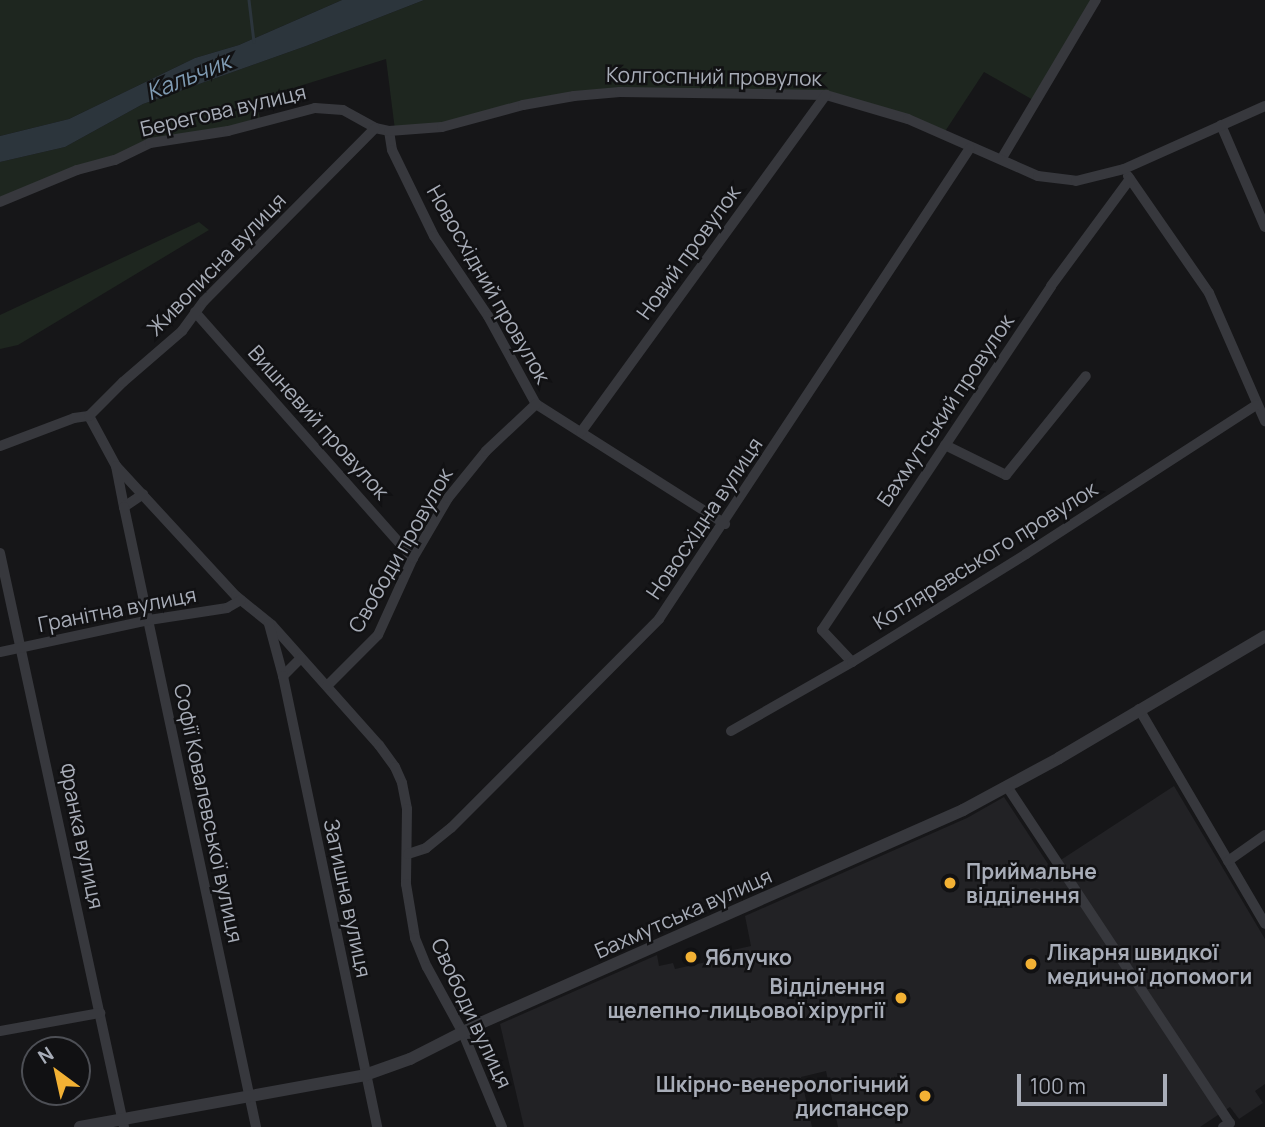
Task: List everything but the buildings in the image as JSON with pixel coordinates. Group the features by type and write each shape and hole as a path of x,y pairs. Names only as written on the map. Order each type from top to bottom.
{"street":[{"path":"1002,158 1096,0"},
{"name":"Колгоспний провулок","path":"375,128 389,131 442,127 523,105 574,96 620,92 826,95 908,119 944,133 970,148 1057,180 1076,181 1124,169 1265,106"},
{"name":"Новий провулок","path":"580,432 826,95"},
{"name":"Берегова вулиця","path":"0,202 77,170 105,164 150,143 228,131 291,112 315,108 342,110 375,128"},
{"path":"1221,125 1265,227"},
{"name":"Живописна вулиця","path":"0,446 74,418 89,416 182,331 195,312 375,128"},
{"name":"Новосхідний провулок","path":"389,131 393,150 434,236 488,316 537,404 725,524"},
{"name":"Новосхідна вулиця","path":"408,854 426,848 451,828 660,620 970,148"},
{"path":"1124,169 1209,293 1265,421"},
{"name":"Бахмутський провулок","path":"852,662 822,629 1051,286 1130,179"},
{"name":"Вишневий провулок","path":"195,312 413,558"},
{"path":"945,445 1006,475 1086,376"},
{"name":"Свободи провулок","path":"327,686 378,635 413,558 466,474 537,404"},
{"name":"Котляревського провулок","path":"731,731 852,662 1256,405"},
{"name":"Софії Ковалевської вулиця","path":"89,416 117,466 256,1127"},
{"path":"117,466 241,600 269,622 301,658 283,676"},
{"path":"124,507 143,494"},
{"name":"Франка вулиця","path":"0,553 123,1123"},
{"name":"Гранітна вулиця","path":"0,652 149,620 227,608 241,600"},
{"name":"Затишна вулиця","path":"269,622 283,676 377,1127"},
{"name":"Бахмутська вулиця","path":"80,1127 123,1123 365,1074 410,1059 1008,788 1265,636"},
{"name":"Свободи вулиця","path":"301,658 379,745 402,783 408,809 407,895 415,938 427,967 463,1033 502,1127"},
{"path":"1139,709 1265,924"},
{"path":"1008,788 1230,1123 1223,1127"},
{"path":"1228,861 1265,835"},
{"path":"0,1031 100,1013"}],"shaded area":[{"path":"0,0 342,0 239,45 195,58 69,119 0,136"},
{"path":"424,0 1096,0 1035,101 984,72 944,133 826,95 574,96 462,122 395,130 386,59 255,100 261,121 150,143 0,202 0,162 65,147 143,104 306,46"},
{"path":"199,222 209,230 18,345 0,349 0,315"},
{"name":"Лікарня швидкої медичної допомоги","path":"1174,786 1265,939 1265,1084 1255,1091 1263,1103 1239,1119 1230,1107 1200,1127 838,1127 826,1071 801,1077 812,1127 524,1127 500,1024 657,955 659,966 673,963 675,969 711,961 710,955 751,946 745,916 967,818 1004,797 1050,867"}],"water":[{"name":"Кальчик","path":"342,0 424,0 306,46 143,104 65,147 0,162 0,136 69,119 195,58 239,45"}],"waterway":[{"path":"249,0 254,42"}],"place":[{"name":"Приймальне відділення","path":"950,883"},
{"name":"Яблучко","path":"691,957"},
{"name":"Лікарня швидкої медичної допомоги","path":"1031,964"},
{"name":"Відділення щелепно-лицьової хірургії","path":"901,998"},
{"name":"Шкірно-венерологічний диспансер","path":"925,1096"}]}
